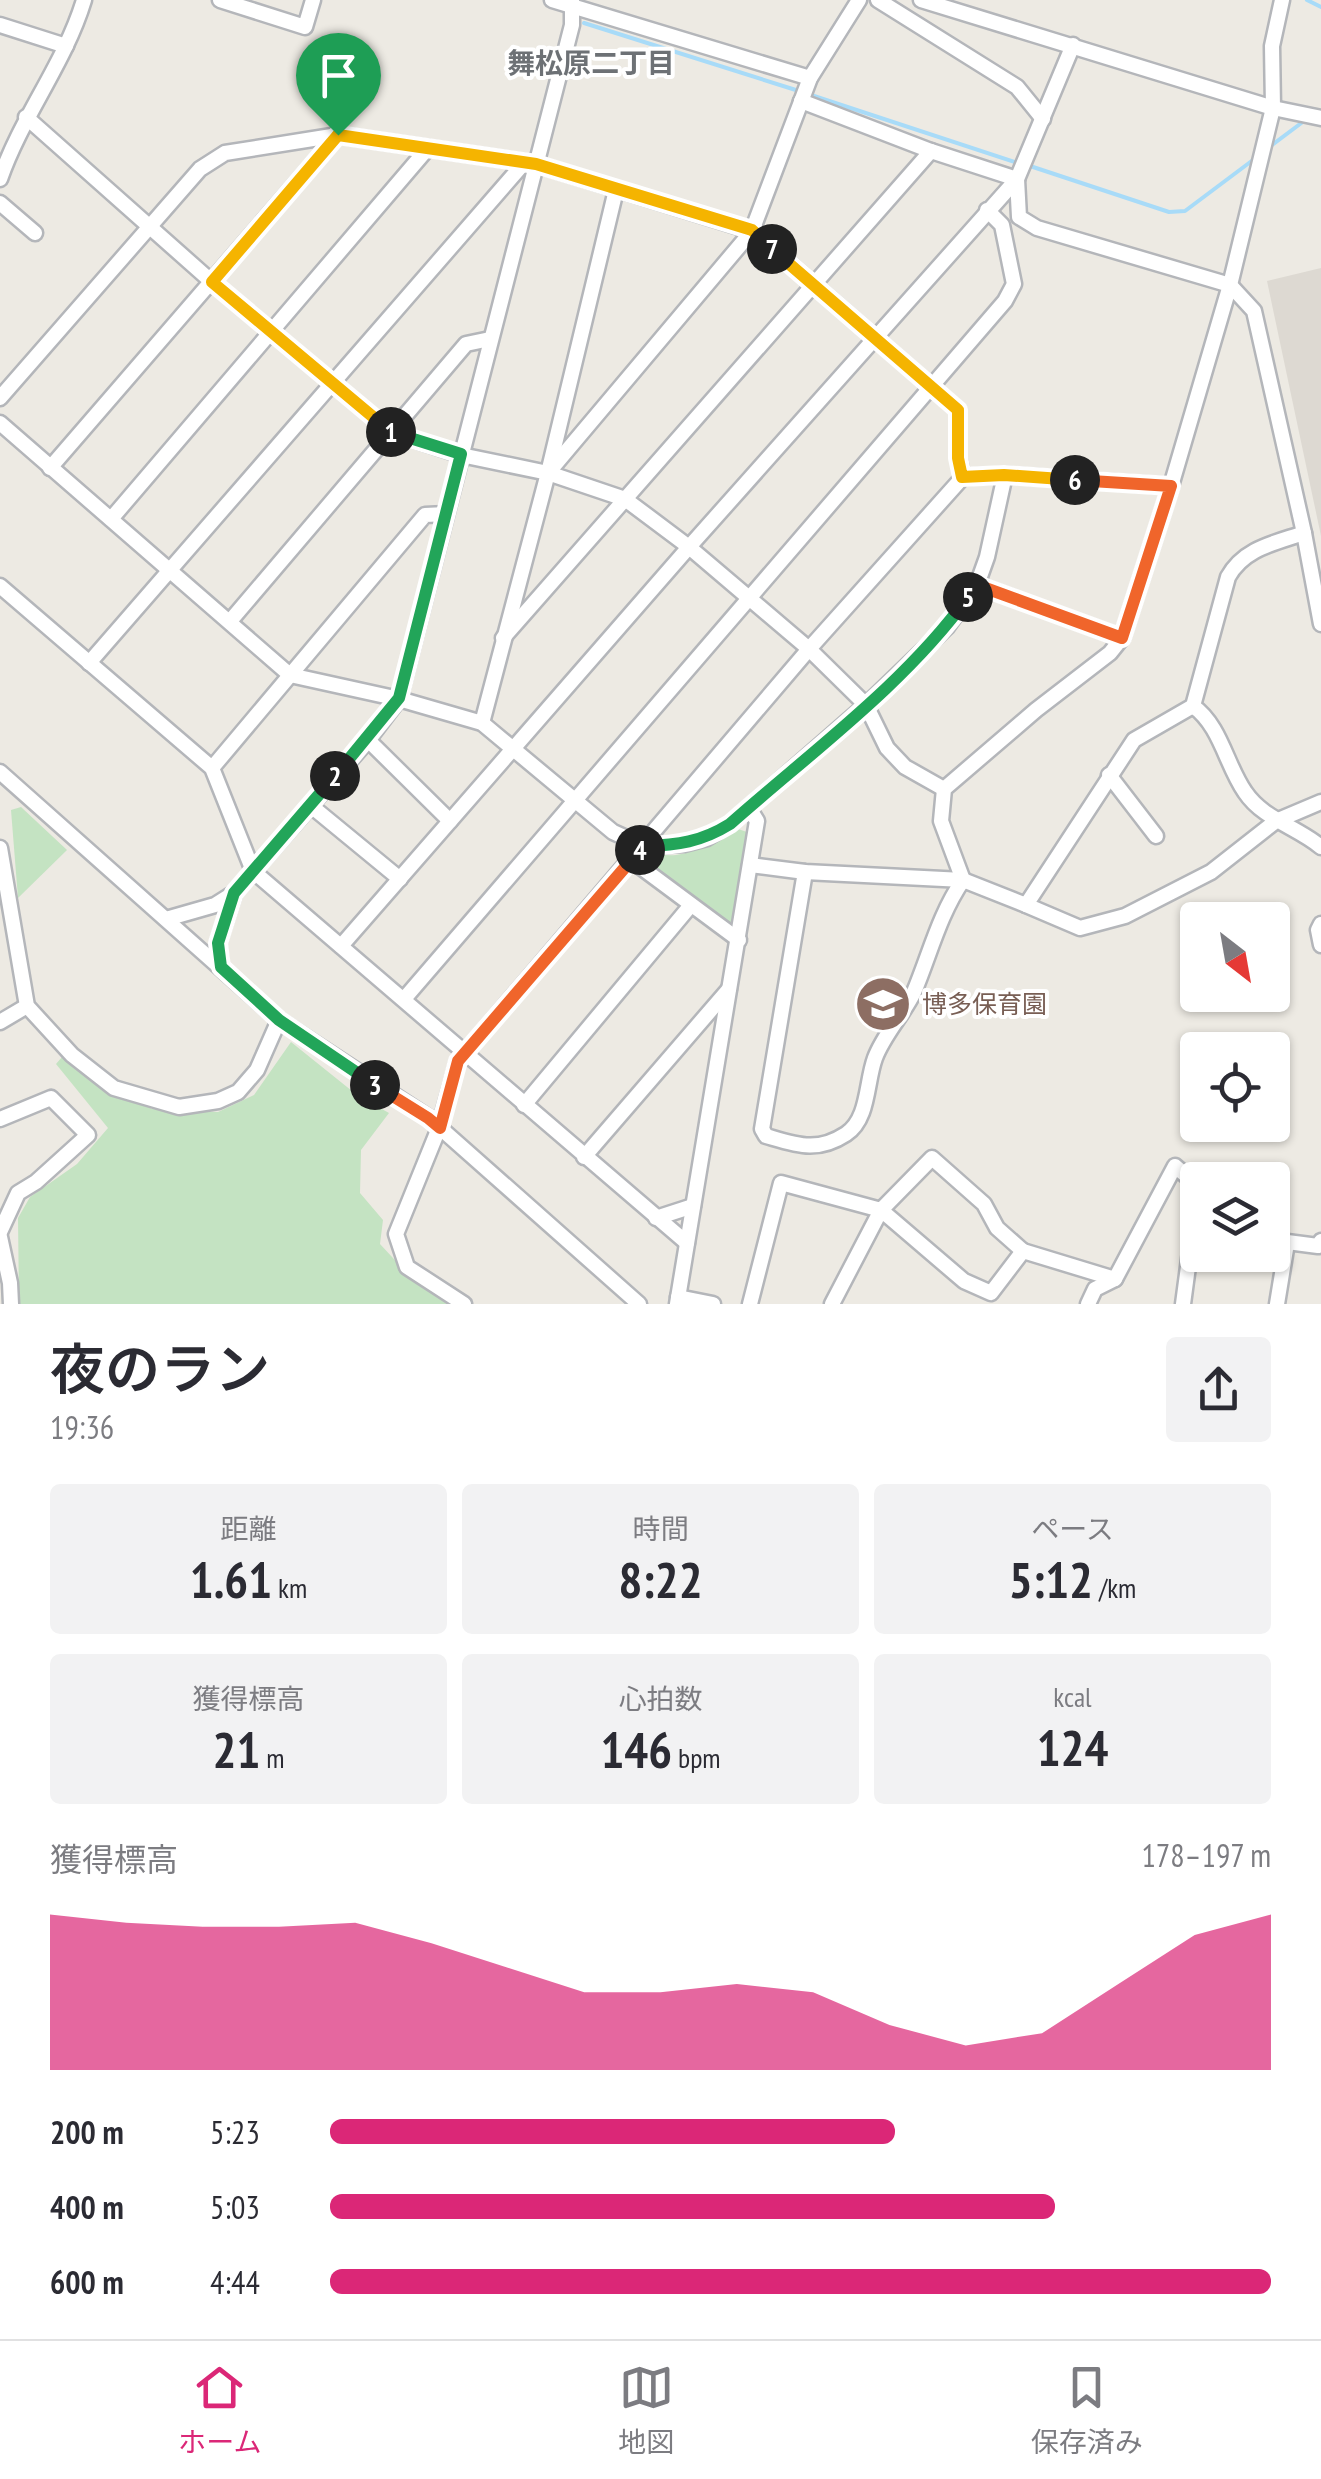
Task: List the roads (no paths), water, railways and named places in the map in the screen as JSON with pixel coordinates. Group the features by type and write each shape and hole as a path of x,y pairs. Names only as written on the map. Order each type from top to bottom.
{"street":[{"path":"0,179 5,148 66,46 84,0"},
{"path":"220,0 305,26 314,0"},
{"path":"552,0 810,78"},
{"path":"548,473 752,230 810,78 859,0"},
{"path":"878,0 1017,88 1044,118"},
{"path":"921,0 1273,108 1321,118"},
{"path":"963,880 941,821 944,789 1110,653 1122,638 1230,286 1273,108 1272,46 1282,0"},
{"path":"166,919 215,905 234,893 368,740 399,698 490,339 530,163 572,25 571,3"},
{"path":"0,24 66,46"},
{"path":"342,946 1017,178 1072,46"},
{"path":"801,101 931,151 1017,178"},
{"path":"26,117 212,282 391,432 461,454 548,473 625,499 690,547 809,649 866,705 887,748 905,766 944,789"},
{"path":"50,468 338,135"},
{"path":"0,398 200,168 225,153 338,135 530,163 752,230 959,414 958,458 962,477"},
{"path":"112,519 428,148"},
{"path":"503,638 931,151"},
{"path":"89,663 530,163"},
{"path":"1017,178 1018,217 1038,228 1230,286 1254,311 1321,624"},
{"path":"482,723 548,473 616,190"},
{"path":"0,203 34,233"},
{"path":"404,999 1005,301 1014,284 1002,225 987,210"},
{"path":"230,620 466,344 490,339"},
{"path":"0,423 290,675 399,698 482,723 612,832 644,846 684,844 707,838 749,808 947,627 977,585 987,557 1004,475"},
{"path":"464,1304 407,1267 396,1234 440,1128 458,1061 809,649 962,477 1004,475 1171,486"},
{"path":"212,768 424,515 446,514"},
{"path":"1026,905 1134,740 1193,706 1228,577 1236,562 1258,548 1304,533"},
{"path":"977,585 1122,638"},
{"path":"0,586 212,768 253,871 687,1243"},
{"path":"1193,706 1206,715 1246,794 1276,821 1321,846"},
{"path":"368,740 450,821"},
{"path":"1109,775 1156,836"},
{"path":"2,778 279,1020 428,1118 638,1304"},
{"path":"750,865 805,872 963,880 1080,928 1125,916 1211,872 1276,821 1321,802"},
{"path":"310,805 400,879"},
{"path":"713,1304 677,1300 757,821 749,808"},
{"path":"0,848 28,1006 72,1055 114,1088 179,1107 199,1106 238,1092 258,1070 279,1020"},
{"path":"630,859 739,940"},
{"path":"805,872 762,1130 766,1136 809,1148 823,1147 849,1133 859,1121 874,1058 914,992 940,920 963,880"},
{"path":"221,967 218,943 234,893"},
{"path":"524,1104 692,906"},
{"path":"1321,924 1321,945"},
{"path":"584,1156 729,988"},
{"path":"0,1022 28,1006"},
{"path":"0,1119 50,1098 88,1135 18,1194 0,1235 11,1304"},
{"path":"832,1304 882,1210 932,1158 984,1204 998,1228 1023,1250 1115,1279"},
{"path":"1088,1304 1094,1289 1115,1279 1174,1166 1180,1172"},
{"path":"750,1304 780,1183 882,1210 964,1281 991,1293 1023,1250"},
{"path":"656,1218 693,1206"},
{"path":"1290,1243 1318,1246 1321,1241"},
{"path":"1183,1304 1187,1272"},
{"path":"1277,1304 1279,1272"}],"waterway":[{"path":"1307,0 1321,7"},
{"path":"584,23 799,91"},
{"path":"808,94 1018,163"},
{"path":"1268,148 1304,121"},
{"path":"1027,165 1169,212 1185,211 1257,157"}],"place":[{"name":"博多保育園","path":"883,1004"}],"district":[{"name":"舞松原二丁目","path":"591,63"}]}
